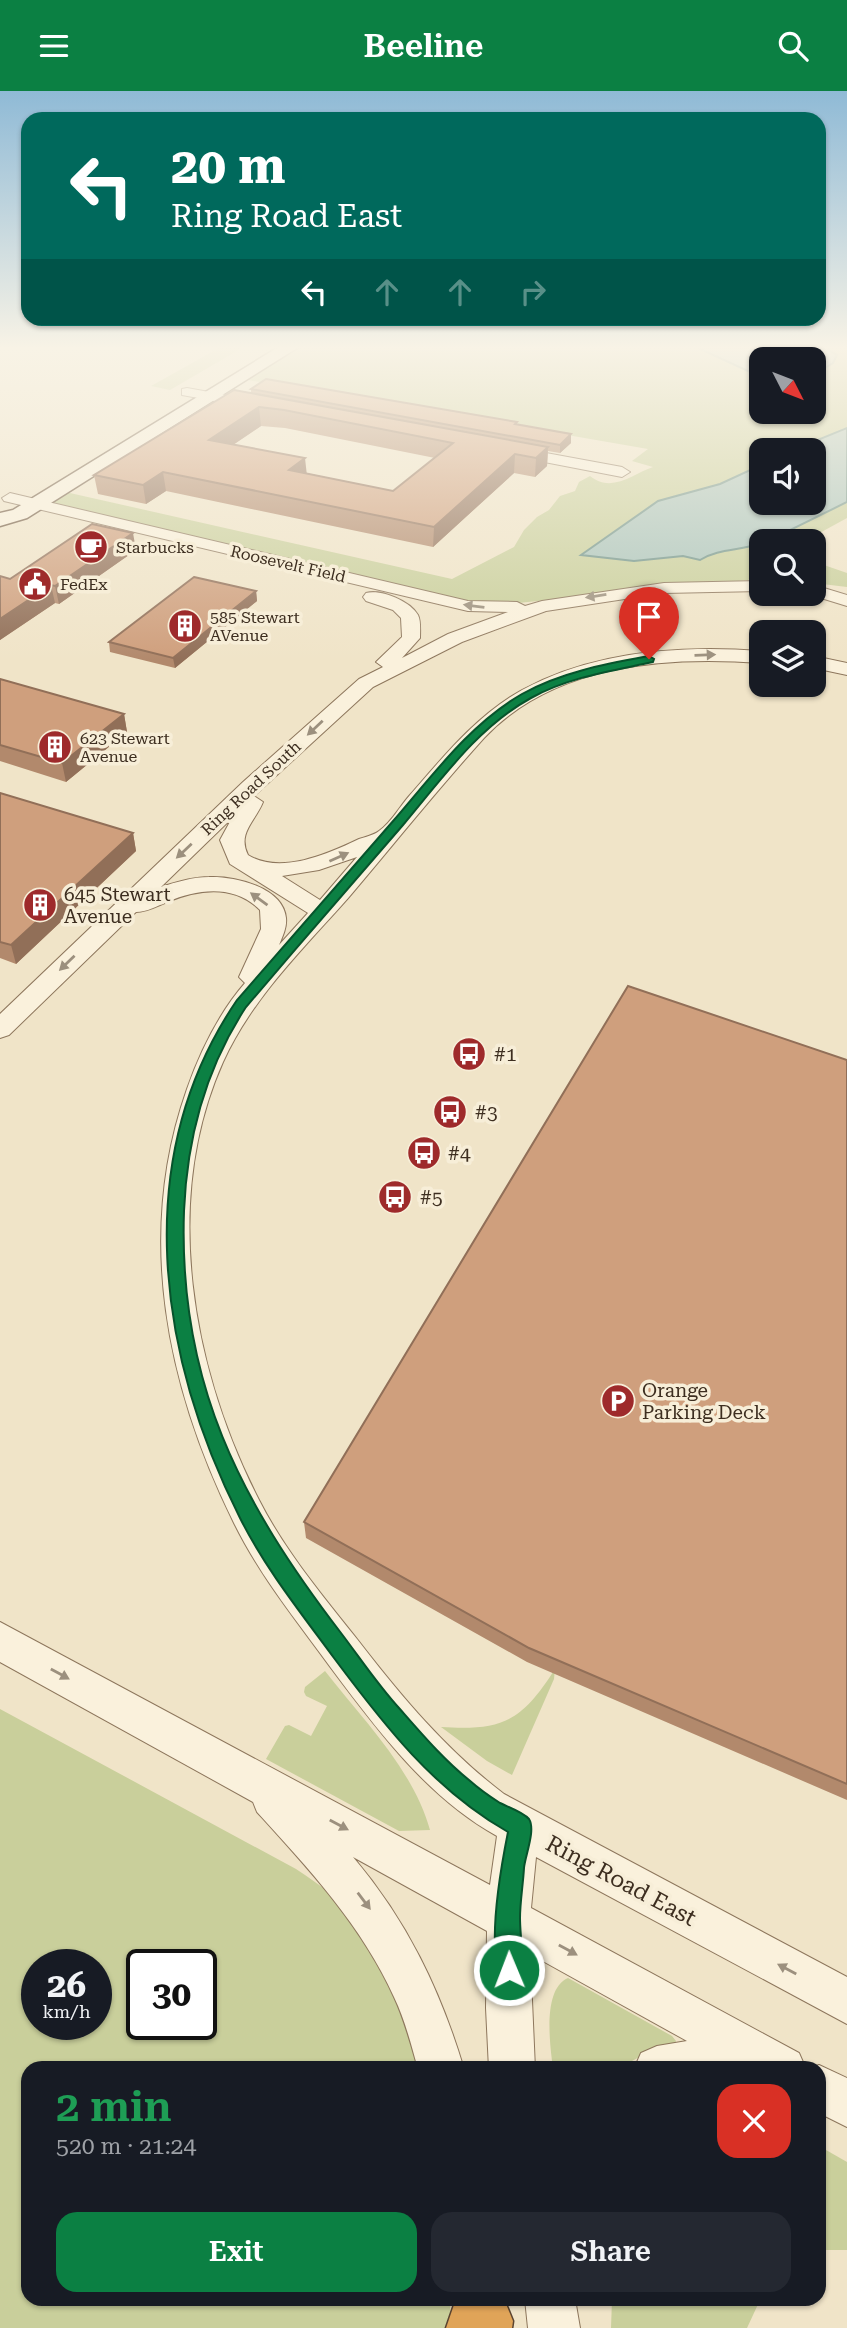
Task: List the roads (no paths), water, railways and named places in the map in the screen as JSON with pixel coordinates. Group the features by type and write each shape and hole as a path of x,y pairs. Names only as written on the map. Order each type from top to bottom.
{"main road":[{"path":"11,508 95,452"},
{"path":"11,508 110,452"}],"street":[{"path":"516,452 622,472"},
{"name":"Roosevelt Field","path":"11,508 468,606 542,606"},
{"name":"Roosevelt Field","path":"11,508 370,596 398,606 410,617 411,638 366,683"},
{"path":"542,606 664,588 749,586"},
{"path":"826,590 847,591"},
{"path":"826,594 847,601"},
{"name":"Ring Road South","path":"0,1028 251,787 366,683 455,638 542,606"},
{"path":"242,1003 488,721 527,696 568,679 638,661 714,655 749,656"},
{"path":"826,660 847,655"},
{"path":"826,664 847,669"},
{"path":"251,787 252,805 231,834 231,847 238,859 322,911"},
{"path":"248,865 279,870 312,867 387,834"},
{"path":"116,916 168,892 201,884 236,887 260,898 273,912 274,924 242,1003"},
{"name":"Ring Road East","path":"242,1003 206,1067 186,1125 181,1153 175,1243 184,1341 201,1405 230,1479 253,1523 296,1591 389,1713 436,1765 489,1809 847,2001"},
{"path":"0,1641 769,2061"},
{"path":"257,1781 355,1890 387,1935 419,1995 440,2061"},
{"path":"512,2061 508,1917 520,1826"},
{"path":"826,2092 847,2103"}],"water":[{"path":"826,452 847,452 847,502 826,512"},
{"path":"749,471 749,515 821,515 792,529 749,529 749,547 715,553 700,560 683,556 634,561 581,555 658,501 720,484"}],"place":[{"name":"Starbucks","path":"91,547"},
{"name":"FedEx","path":"35,584"},
{"name":"585 Stewart AVenue","path":"185,626"},
{"name":"623 Stewart Avenue","path":"55,747"},
{"name":"645 Stewart Avenue","path":"40,905"},
{"name":"#1","path":"469,1054"},
{"name":"#3","path":"450,1112"},
{"name":"#4","path":"424,1153"},
{"name":"#5","path":"395,1197"},
{"name":"Orange Parking Deck","path":"618,1401"}]}
